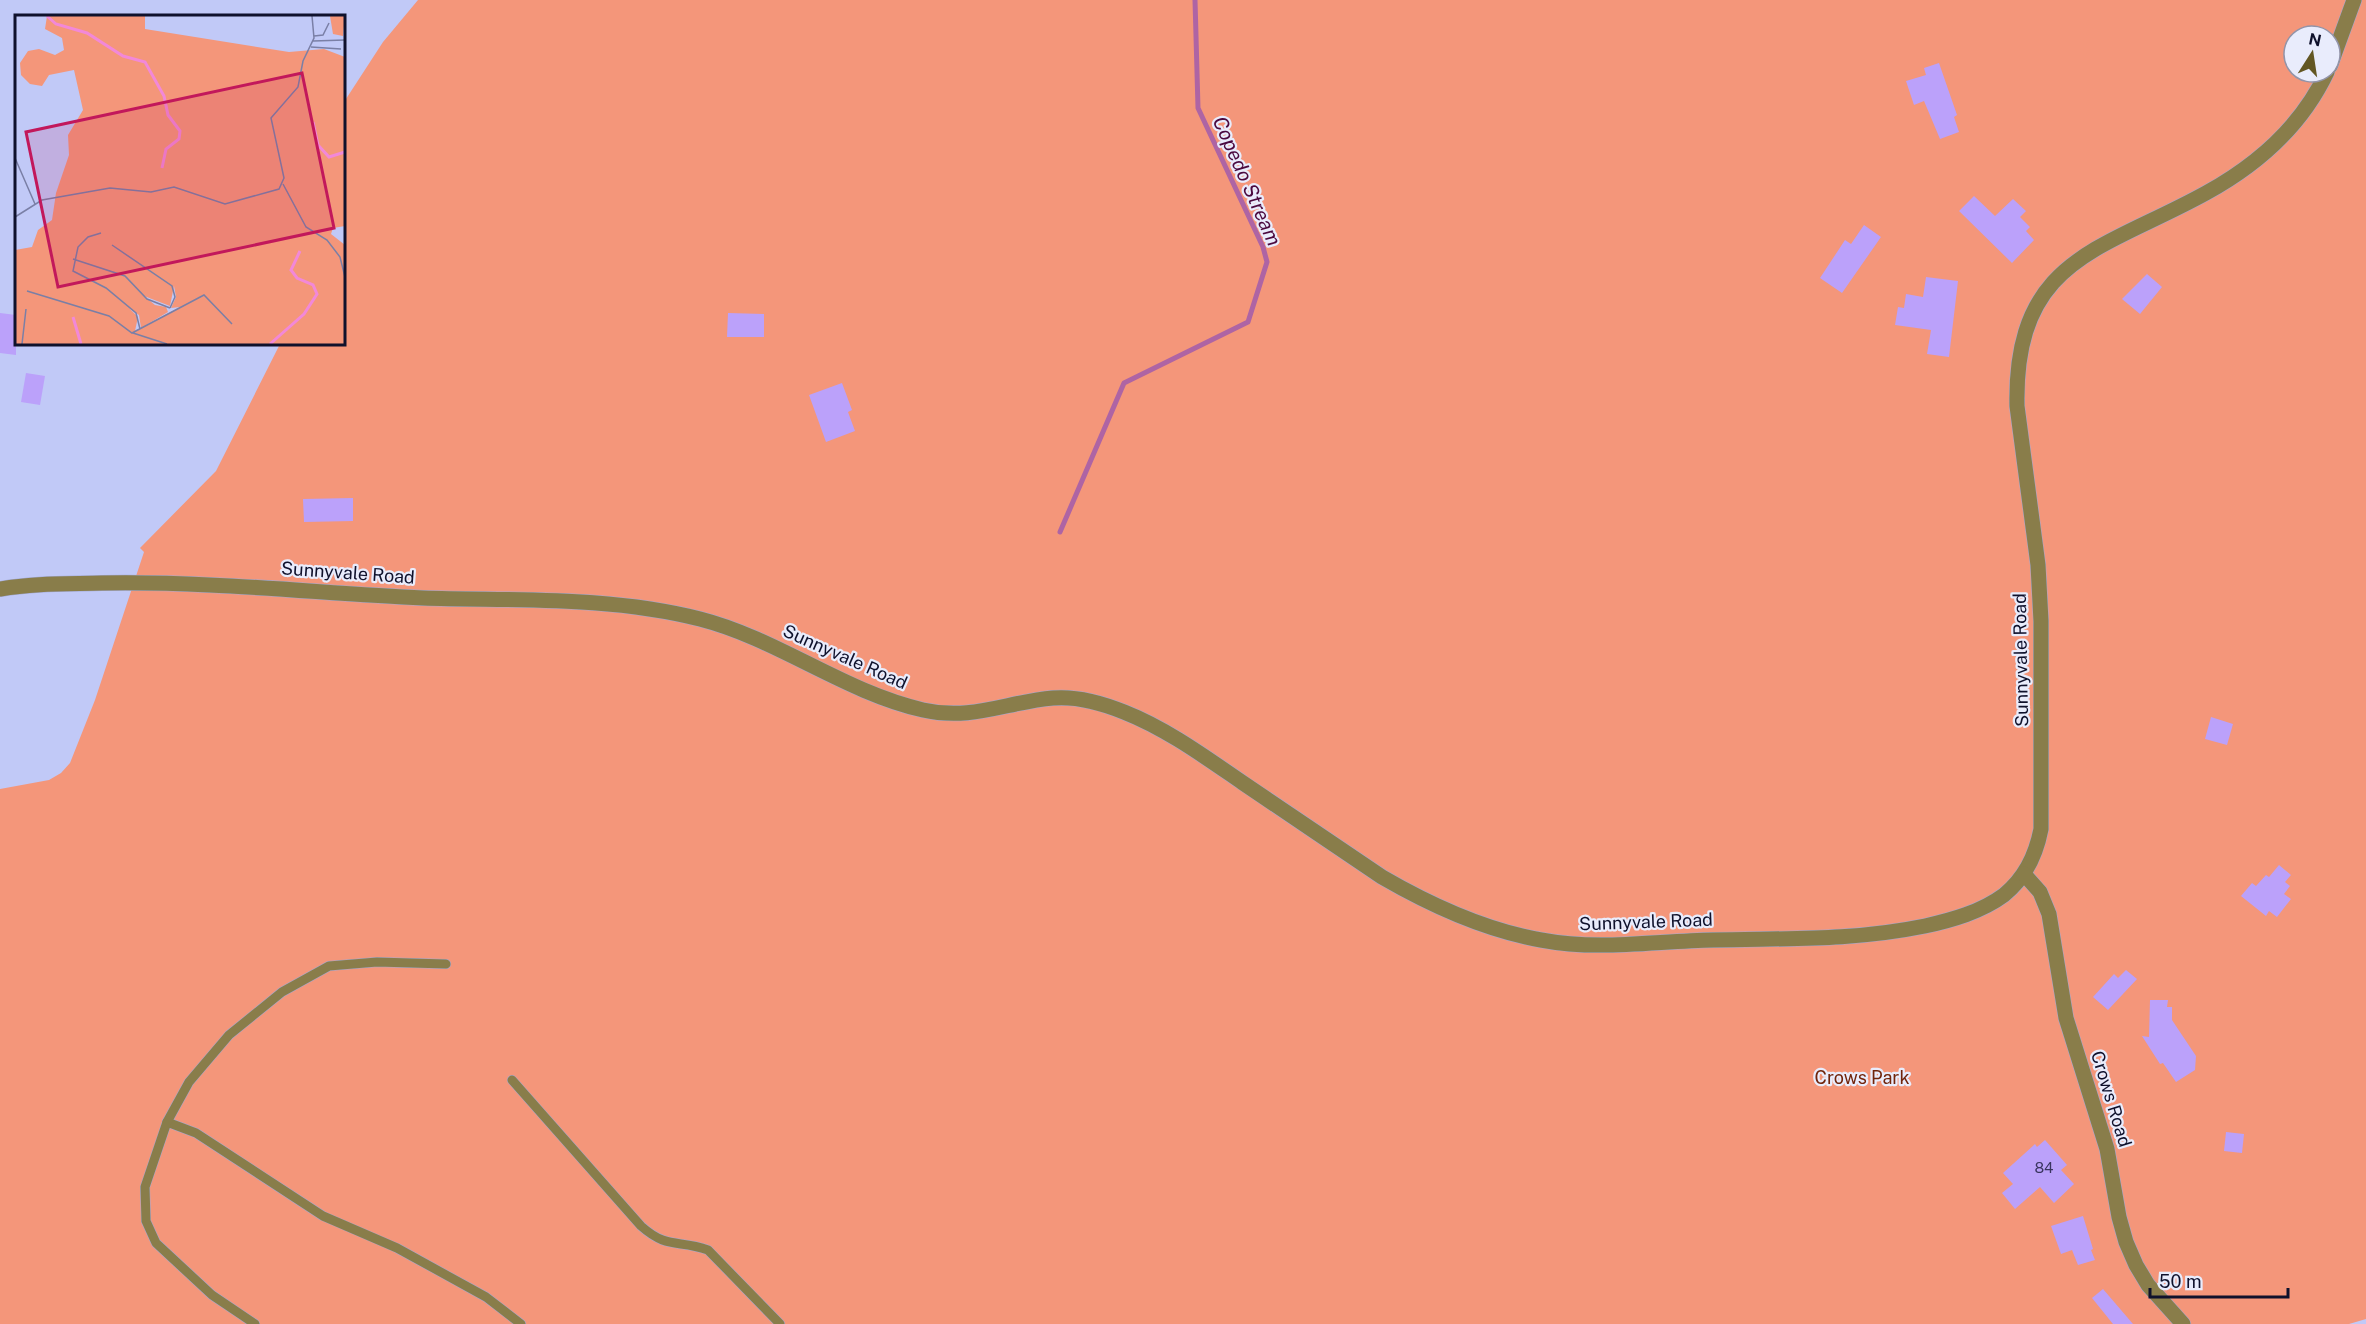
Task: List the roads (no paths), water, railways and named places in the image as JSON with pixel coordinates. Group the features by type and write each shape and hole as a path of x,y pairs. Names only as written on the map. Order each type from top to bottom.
{"street":[{"path":"2342,33 2354,0"},
{"name":"Sunnyvale Road","path":"0,589 55,583 185,583 423,598 565,600 613,604 677,614 723,626 767,644 854,686 922,710 942,713 976,713 1055,698 1078,699 1122,710 1169,733 1410,894 1488,927 1551,942 1606,946 1702,940 1870,936 1942,922 1979,910 2005,894 2024,874 2038,845 2042,812 2038,565 2017,406 2017,376 2023,338 2044,294 2056,278 2075,261 2102,244 2207,192 2250,164 2291,127 2310,103 2320,84"},
{"name":"Crows Road","path":"2024,874 2040,892 2049,914 2066,1018 2107,1149 2119,1217 2126,1242 2148,1285 2183,1324"}],"lane":[{"path":"255,1324 204,1288 156,1243 146,1221 145,1186 167,1122 189,1082 229,1035 282,992 329,966 377,962 446,964"},
{"path":"512,1080 654,1238 672,1244 694,1245 708,1250 780,1324"},
{"path":"167,1122 196,1133 323,1216 397,1248 486,1297 521,1324"}],"waterway":[{"name":"Copedo Stream","path":"1060,532 1124,383 1248,322 1267,262 1263,247 1198,108 1195,0"}],"park label":[{"name":"Crows Park","path":"1862,1078"}]}
